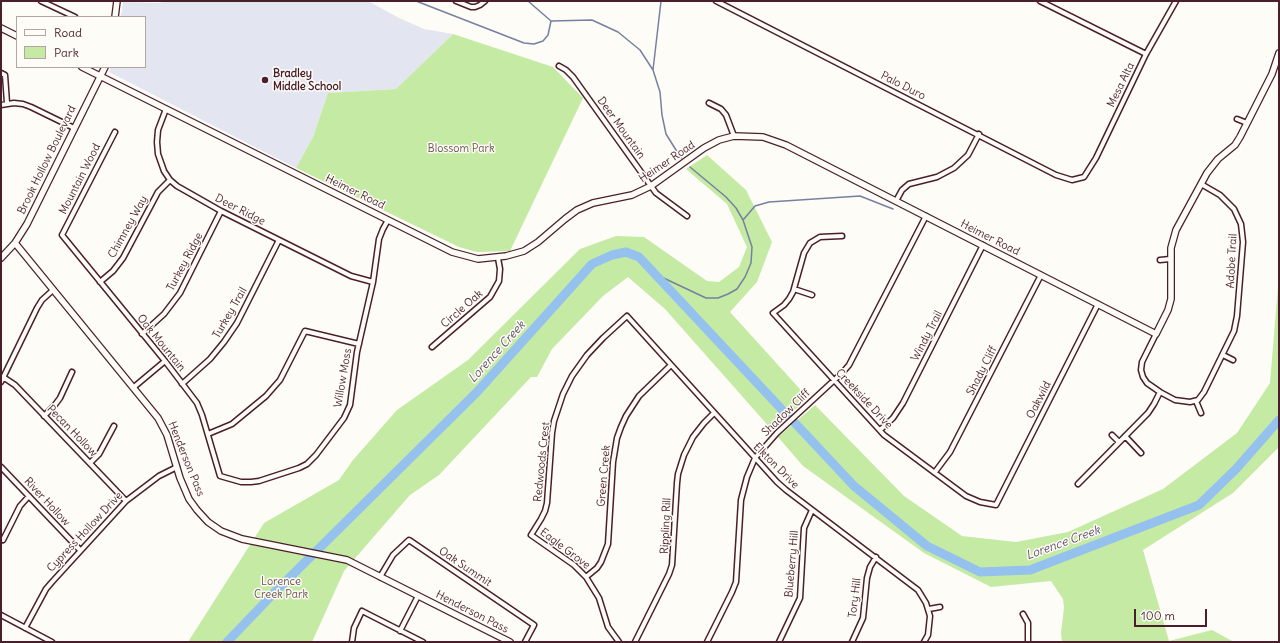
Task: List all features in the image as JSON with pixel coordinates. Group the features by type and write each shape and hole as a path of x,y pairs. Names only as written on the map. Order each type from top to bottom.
{"street":[{"path":"41,1 73,16"},
{"path":"115,16 117,1"},
{"path":"456,1 471,7 475,7 485,1"},
{"name":"Palo Duro","path":"716,1 1063,178 1072,180 1084,178"},
{"path":"1040,1 1146,54"},
{"name":"Mesa Alta","path":"1084,178 1096,158 1146,54 1176,1"},
{"path":"1,28 16,36"},
{"path":"1201,413 1196,401 1184,402 1175,400 1147,383 1141,370 1144,357 1168,310 1171,299 1170,259 1172,243 1176,230 1213,164 1234,145 1240,137 1272,74 1279,53"},
{"name":"Deer Mountain","path":"559,66 573,77 656,193 687,216"},
{"name":"Heimer Road","path":"84,68 452,252 478,259 498,258 519,252 534,245 564,219 585,207 593,203 632,195 651,186 719,140 734,136 757,136 774,140 1156,334"},
{"name":"Brook Hollow Boulevard","path":"1,258 15,243 27,224 104,68"},
{"path":"1,73 5,75 7,103"},
{"path":"1,105 7,103 23,104 74,128"},
{"path":"709,103 721,109 726,115 734,136"},
{"name":"Deer Ridge","path":"166,109 158,130 157,148 162,166 170,180 182,190 221,211 351,276 373,282"},
{"path":"1237,119 1247,124"},
{"name":"Mountain Wood","path":"62,235 115,132"},
{"path":"896,201 902,190 909,184 938,177 954,168 968,154 979,134"},
{"name":"Chimney Way","path":"100,282 123,258 158,192 170,180"},
{"name":"Adobe Trail","path":"1196,401 1204,392 1231,339 1236,324 1244,242 1243,230 1237,214 1231,205 1220,195 1201,184"},
{"name":"Turkey Ridge","path":"142,334 164,314 180,293 221,211"},
{"name":"Shadow Cliff","path":"707,642 736,582 741,500 747,477 755,458 777,433 843,372 852,360 926,216"},
{"name":"Willow Moss","path":"220,476 241,482 251,482 259,481 299,468 307,464 316,455 344,418 348,409 359,344 373,282 379,239 388,220"},
{"name":"Oak Mountain","path":"62,235 164,361 199,407 220,476"},
{"path":"812,295 794,289 804,253 810,243 820,237 842,236"},
{"name":"Turkey Trail","path":"182,384 210,359 224,342 239,318 279,240"},
{"name":"Henderson Pass","path":"15,243 153,410 163,426 190,499 197,510 208,522 231,536 252,542 343,558 510,642"},
{"name":"Windy Trail","path":"880,430 893,418 903,403 983,245"},
{"name":"Circle Oak","path":"432,347 490,297 499,281 500,269 498,258"},
{"path":"1160,260 1170,259"},
{"name":"Shady Cliff","path":"935,472 950,452 1041,275"},
{"name":"Creekside Drive","path":"794,289 784,305 773,313 884,435 966,496 980,502 996,505"},
{"path":"1,382 38,308 45,296 53,290"},
{"name":"Oakwild","path":"996,505 1098,304"},
{"name":"Elkton Drive","path":"627,316 755,458 786,490 918,590 929,609"},
{"name":"Redwoods Crest","path":"530,535 545,511 552,433 554,421 563,394 572,376 586,355 602,338 627,316"},
{"path":"208,434 232,424 266,396 280,380 305,331 359,344"},
{"path":"1223,355 1233,360"},
{"path":"134,387 164,361"},
{"name":"Green Creek","path":"586,577 597,568 601,562 608,544 613,462 617,438 621,427 639,396 671,365"},
{"path":"44,416 60,398 72,372"},
{"name":"Pecan Hollow","path":"3,377 15,385 126,500"},
{"path":"1078,484 1148,413 1160,392"},
{"name":"Rippling Rill","path":"635,642 672,565 677,483 678,474 684,455 693,437 714,413"},
{"path":"90,463 102,450 114,426"},
{"path":"1112,435 1119,442"},
{"path":"1125,436 1141,453"},
{"name":"River Hollow","path":"1,467 80,550"},
{"name":"Cypress Hollow Drive","path":"25,628 46,589 126,500 159,476 177,467"},
{"path":"3,540 20,506 29,496"},
{"name":"Blueberry Hill","path":"779,642 800,598 804,528 812,510"},
{"name":"Eagle Grove","path":"530,535 574,565 586,577 599,598 608,627 619,642"},
{"name":"Oak Summit","path":"380,577 393,555 409,540 534,625 525,642"},
{"name":"Tory Hill","path":"852,642 863,618 867,578 870,567 876,557"},
{"path":"400,630 418,596"},
{"path":"924,642 928,635 930,626 929,609 940,607"},
{"path":"352,642 354,628 362,610 423,642"},
{"path":"1023,614 1028,623 1028,642"},
{"path":"1,615 52,642"}],"shaded area":[{"name":"Bradley Middle School","path":"169,1 368,1 399,18 424,29 453,34 396,89 328,93 313,137 296,168 109,72 111,68 146,68 146,16 121,16 123,2 158,3"}],"green space":[{"name":"Blossom Park","path":"453,34 553,67 583,98 510,251 477,252 459,247 296,168 313,137 328,93 396,89"},
{"name":"Lorence Creek Park","path":"707,155 746,190 772,242 757,282 730,312 808,398 772,430 665,309 628,277 603,296 552,349 537,377 531,377 439,475 410,495 344,571 312,642 188,642 264,523 339,480 353,460 397,410 468,360 580,249 616,236 644,237 707,281 719,282 739,267 747,247 727,204 686,169"},
{"path":"1279,274 1279,447 1233,493 1143,550 1169,641 1212,630 1234,642 1062,642 1061,633 1064,608 1063,599 1051,581 991,587 924,553 803,466 778,437 815,405 904,496 962,536 1016,542 1068,532 1163,489 1237,433 1270,383"}],"waterway":[{"path":"416,1 524,43 534,44 543,41 548,35 551,21"},
{"path":"528,1 551,21 592,20 618,32 640,50 653,70 660,92 662,115 666,134 681,158"},
{"path":"653,70 661,1"},
{"path":"655,274 706,298 718,298 737,289 745,277 751,263 752,247 743,220 736,208 726,197 690,167"},
{"path":"743,220 755,206 769,202 860,196 893,209"},
{"name":"Lorence Creek","path":"227,642 275,592 477,392 592,264 612,255 626,252 639,257 788,416"},
{"name":"Lorence Creek","path":"795,423 854,486 927,546 980,572 1030,570 1199,505 1236,469 1279,420"}],"place":[{"name":"Bradley Middle School","path":"265,80"}]}
